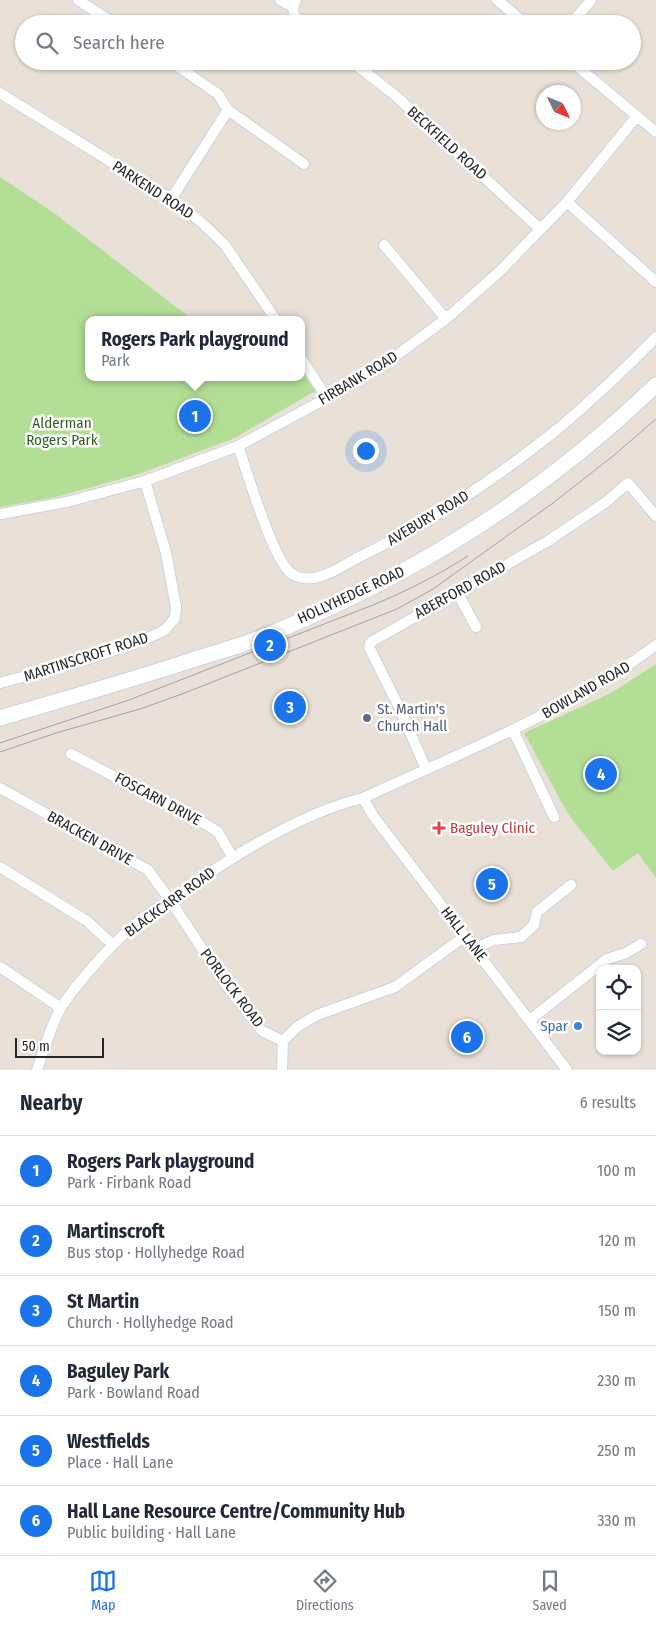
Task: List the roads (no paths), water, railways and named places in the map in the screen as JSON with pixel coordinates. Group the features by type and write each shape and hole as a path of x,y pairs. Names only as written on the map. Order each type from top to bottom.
{"street":[{"path":"78,0 101,15"},
{"path":"280,0 294,3"},
{"path":"497,0 515,15"},
{"path":"578,15 591,0"},
{"path":"183,70 218,94 228,110 304,164"},
{"name":"BECKFIELD ROAD","path":"363,70 396,96 540,229"},
{"path":"582,70 656,132"},
{"name":"PARKEND ROAD","path":"0,93 171,199 200,221 224,245 273,316"},
{"path":"171,199 228,110"},
{"name":"FIRBANK ROAD","path":"0,514 67,502 145,481 238,446 327,398 386,363 446,319 500,271 567,202 637,116"},
{"path":"567,202 656,282"},
{"path":"384,245 446,319"},
{"name":"AVEBURY ROAD","path":"238,446 271,540 284,566 293,574 304,578 319,577 372,551 448,508 505,468 558,428 612,382 656,337"},
{"path":"305,364 327,398"},
{"name":"HOLLYHEDGE ROAD","path":"0,718 110,686 249,641 352,598 437,553 492,519 567,464 656,385"},
{"name":"MARTINSCROFT ROAD","path":"0,683 82,661 139,642 165,630 175,618 176,607 166,553 145,481"},
{"name":"ABERFORD ROAD","path":"426,769 399,707 369,648 369,644 373,639 551,540 606,502 628,483 656,516"},
{"path":"457,592 476,626"},
{"name":"BOWLAND ROAD","path":"363,798 513,730 565,704 634,662 656,645"},
{"path":"513,730 554,817"},
{"name":"FOSCARN DRIVE","path":"71,754 218,832 233,858"},
{"name":"BRACKEN DRIVE","path":"0,788 148,870 170,900"},
{"name":"BLACKCARR ROAD","path":"37,1070 61,1008 113,945 133,926 233,858 281,831 339,804 363,798"},
{"name":"HALL LANE","path":"363,798 374,817 567,1070"},
{"path":"0,867 87,921 113,945"},
{"path":"475,948 494,940 521,936 534,925 537,912 571,885"},
{"name":"PORLOCK ROAD","path":"170,900 226,986 262,1031 283,1041"},
{"path":"282,1070 283,1041 297,1027 317,1015 395,988 465,936"},
{"path":"530,1020 607,959 626,953 641,944"},
{"path":"0,968 61,1008"}],"tram line":[{"path":"0,752 56,733 140,709 182,694 397,609 433,589 553,503 656,419"},
{"path":"0,743 129,700 373,605 422,582 468,556"}],"place":[{"name":"Rogers Park playground","path":"195,416"},
{"name":"Martinscroft","path":"270,645"},
{"name":"St Martin","path":"290,707"},
{"name":"St. Martin's Church Hall","path":"367,718"},
{"name":"Baguley Park","path":"601,774"},
{"name":"Baguley Clinic","path":"439,828"},
{"name":"Westfields","path":"492,884"},
{"name":"Spar","path":"578,1026"},
{"name":"Hall Lane Resource Centre/Community Hub","path":"467,1037"}],"park label":[{"name":"Alderman Rogers Park","path":"62,432"}]}
